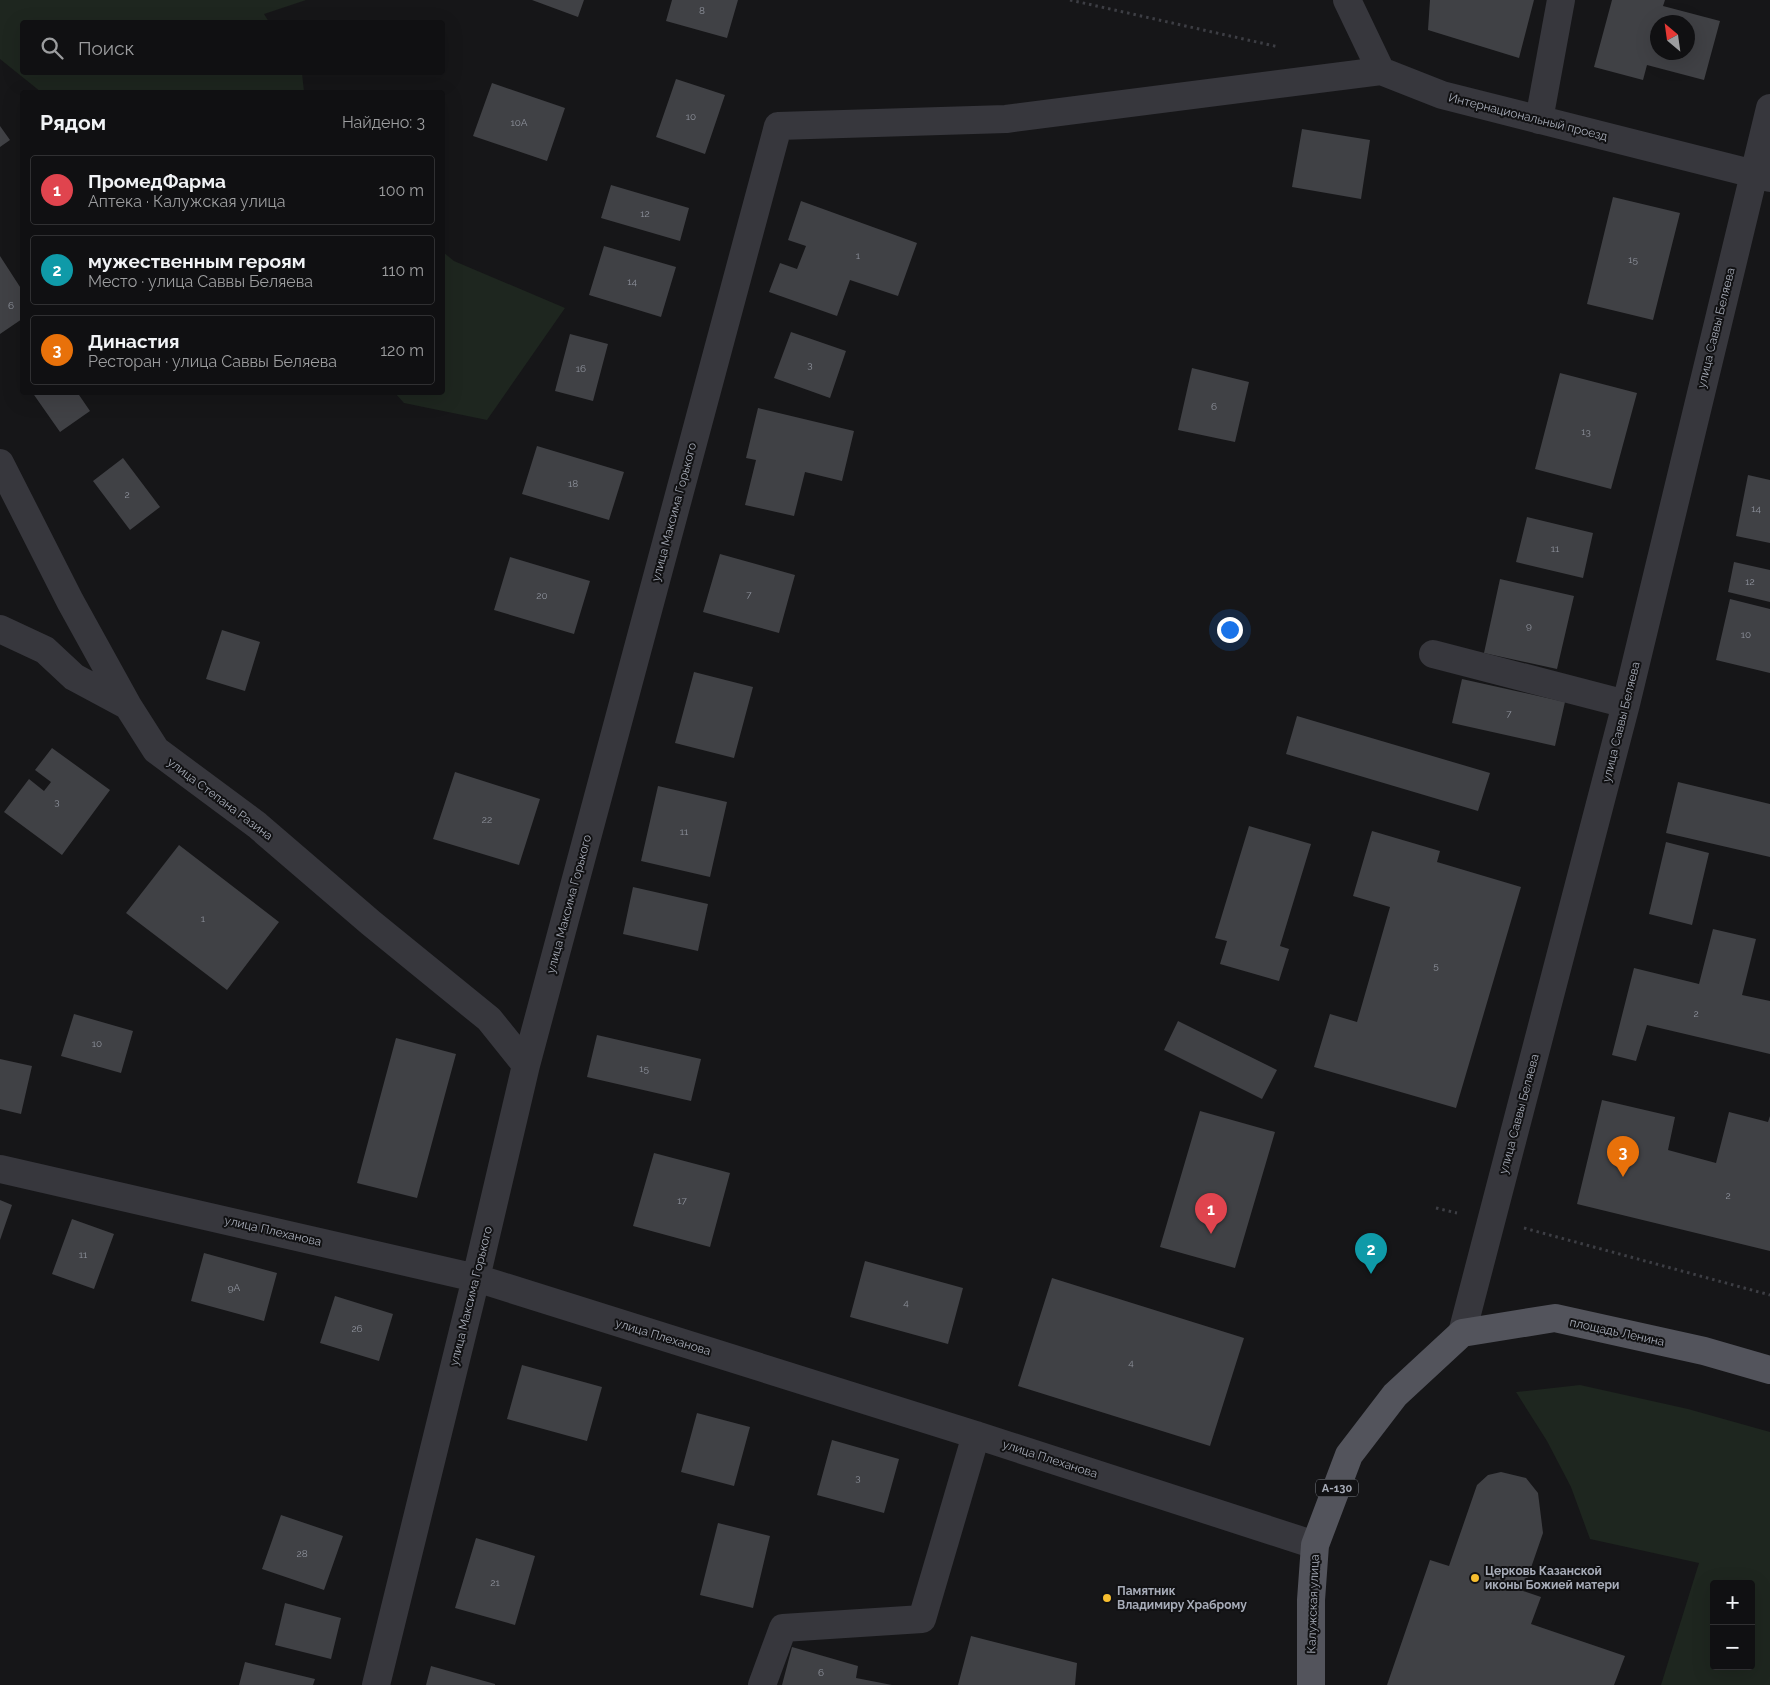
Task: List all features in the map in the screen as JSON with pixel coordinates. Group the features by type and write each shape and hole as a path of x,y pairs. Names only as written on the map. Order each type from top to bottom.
{"main road":[{"name":"площадь Ленина","path":"1462,1333 1555,1318 1704,1351 1770,1370"},
{"name":"Калужская улица","path":"1311,1685 1311,1600 1316,1545 1349,1455 1395,1395 1462,1333"}],"street":[{"path":"1347,0 1381,71"},
{"path":"1539,120 1561,0"},
{"name":"Интернациональный проезд","path":"1381,71 1442,95 1762,176"},
{"name":"улица Максима Горького","path":"376,1685 526,1065 778,126 1006,119 1381,71"},
{"name":"улица Саввы Беляева","path":"1462,1333 1762,176 1770,108"},
{"name":"улица Степана Разина","path":"0,464 70,601 128,706 156,750 257,825 371,923 489,1019 526,1065"},
{"path":"0,629 46,650 74,677 128,706"},
{"path":"1433,654 1626,704"},
{"name":"улица Плеханова","path":"0,1169 476,1278 976,1434 1316,1545"},
{"path":"762,1685 783,1628 922,1619 976,1434"}],"path":[{"path":"1070,0 1284,49"},
{"path":"1436,1208 1492,1219 1770,1295"}],"shaded area":[{"path":"0,0 306,0 264,14 268,20 20,20 20,75 302,75 304,90 39,90 0,59"},
{"path":"445,254 454,261 565,308 487,420 404,403 397,395 445,395"},
{"path":"1580,1385 1688,1409 1770,1432 1770,1685 1661,1685 1699,1563 1590,1539 1571,1487 1547,1441 1516,1392"}],"building":[{"path":"532,0 584,0 578,17"},
{"path":"672,0 738,0 727,38 666,21"},
{"path":"1430,0 1534,0 1519,58 1428,30"},
{"path":"1612,0 1665,0 1663,6 1720,21 1704,80 1647,65 1643,80 1594,67"},
{"path":"676,79 725,95 705,154 656,137"},
{"path":"492,83 565,108 547,161 473,136"},
{"path":"0,126 10,140 0,147"},
{"path":"1302,129 1370,140 1361,199 1292,187"},
{"path":"611,185 689,208 680,241 601,218"},
{"path":"1613,197 1680,213 1653,320 1587,304"},
{"path":"801,201 917,243 898,296 850,280 837,316 769,292 780,263 797,269 806,246 788,240"},
{"path":"604,246 676,267 661,317 589,295"},
{"path":"0,256 20,287 20,320 0,334"},
{"path":"791,332 846,351 830,398 774,378"},
{"path":"570,334 608,344 593,401 555,391"},
{"path":"1192,368 1249,382 1235,442 1178,430"},
{"path":"1560,373 1637,393 1611,489 1535,469"},
{"path":"34,395 79,395 90,411 60,432"},
{"path":"758,408 854,431 842,481 805,472 794,516 745,505 756,460 746,458"},
{"path":"537,446 624,472 609,520 522,494"},
{"path":"123,458 160,507 130,530 93,481"},
{"path":"1748,475 1770,480 1770,543 1736,536"},
{"path":"1527,517 1593,533 1583,578 1516,562"},
{"path":"720,554 795,575 779,633 703,612"},
{"path":"510,557 590,581 574,634 494,610"},
{"path":"1734,562 1770,570 1770,602 1728,592"},
{"path":"1500,579 1574,596 1557,669 1484,653"},
{"path":"1730,599 1770,609 1770,673 1716,660"},
{"path":"222,630 260,642 245,691 206,679"},
{"path":"694,672 753,687 734,758 675,743"},
{"path":"1462,679 1565,702 1555,746 1452,723"},
{"path":"1297,716 1490,773 1478,811 1286,754"},
{"path":"52,748 110,790 62,855 4,812 29,779 44,791 51,782 35,770"},
{"path":"455,772 540,799 519,865 433,839"},
{"path":"1678,782 1770,804 1770,857 1666,833"},
{"path":"658,786 727,802 710,877 641,861"},
{"path":"1249,826 1311,844 1280,946 1289,949 1279,981 1220,964 1227,941 1215,938"},
{"path":"1372,831 1440,851 1437,862 1521,887 1456,1108 1314,1067 1330,1014 1357,1022 1390,907 1353,896"},
{"path":"1666,842 1709,853 1692,925 1649,914"},
{"path":"179,845 279,922 227,990 126,913"},
{"path":"633,887 708,904 698,951 623,934"},
{"path":"1713,929 1756,939 1742,995 1770,1001 1770,1054 1647,1025 1636,1061 1612,1055 1634,968 1699,984"},
{"path":"74,1014 133,1031 121,1073 61,1056"},
{"path":"1178,1021 1277,1070 1262,1099 1164,1050"},
{"path":"597,1035 701,1059 691,1101 587,1077"},
{"path":"396,1038 456,1054 417,1198 357,1183"},
{"path":"0,1059 32,1066 21,1114 0,1109"},
{"path":"1602,1100 1675,1117 1668,1150 1716,1163 1729,1112 1768,1122 1770,1116 1770,1251 1577,1204"},
{"path":"1200,1111 1275,1132 1235,1268 1160,1247"},
{"path":"654,1153 730,1173 710,1247 633,1226"},
{"path":"0,1200 12,1205 0,1240"},
{"path":"72,1219 114,1234 94,1289 52,1274"},
{"path":"204,1253 277,1273 264,1321 191,1301"},
{"path":"865,1261 963,1288 948,1344 850,1317"},
{"path":"1052,1278 1244,1338 1210,1446 1018,1386"},
{"path":"335,1296 393,1314 379,1361 320,1343"},
{"path":"522,1365 602,1387 587,1441 507,1419"},
{"path":"697,1413 750,1427 734,1486 681,1472"},
{"path":"832,1440 899,1459 884,1513 817,1495"},
{"name":"Церковь Казанской иконы Божией матери","path":"1501,1472 1526,1478 1538,1493 1543,1533 1523,1591 1541,1597 1531,1624 1625,1656 1614,1685 1387,1685 1430,1560 1449,1566 1477,1485 1488,1475"},
{"path":"281,1515 343,1536 324,1590 262,1569"},
{"path":"718,1523 770,1536 753,1608 700,1595"},
{"path":"476,1538 535,1556 515,1625 455,1608"},
{"path":"285,1603 341,1618 331,1659 275,1645"},
{"path":"971,1636 1077,1663 1075,1685 958,1685"},
{"path":"792,1647 858,1666 856,1678 892,1685 782,1685"},
{"path":"245,1662 315,1679 313,1685 239,1685"},
{"path":"431,1666 495,1684 495,1685 426,1685"}],"place":[{"name":"Династия","path":"1623,1177"},
{"name":"ПромедФарма","path":"1211,1234"},
{"name":"мужественным героям","path":"1371,1274"},
{"name":"Церковь Казанской иконы Божией матери","path":"1475,1578"},
{"name":"Памятник Владимиру Храброму","path":"1107,1598"}]}
